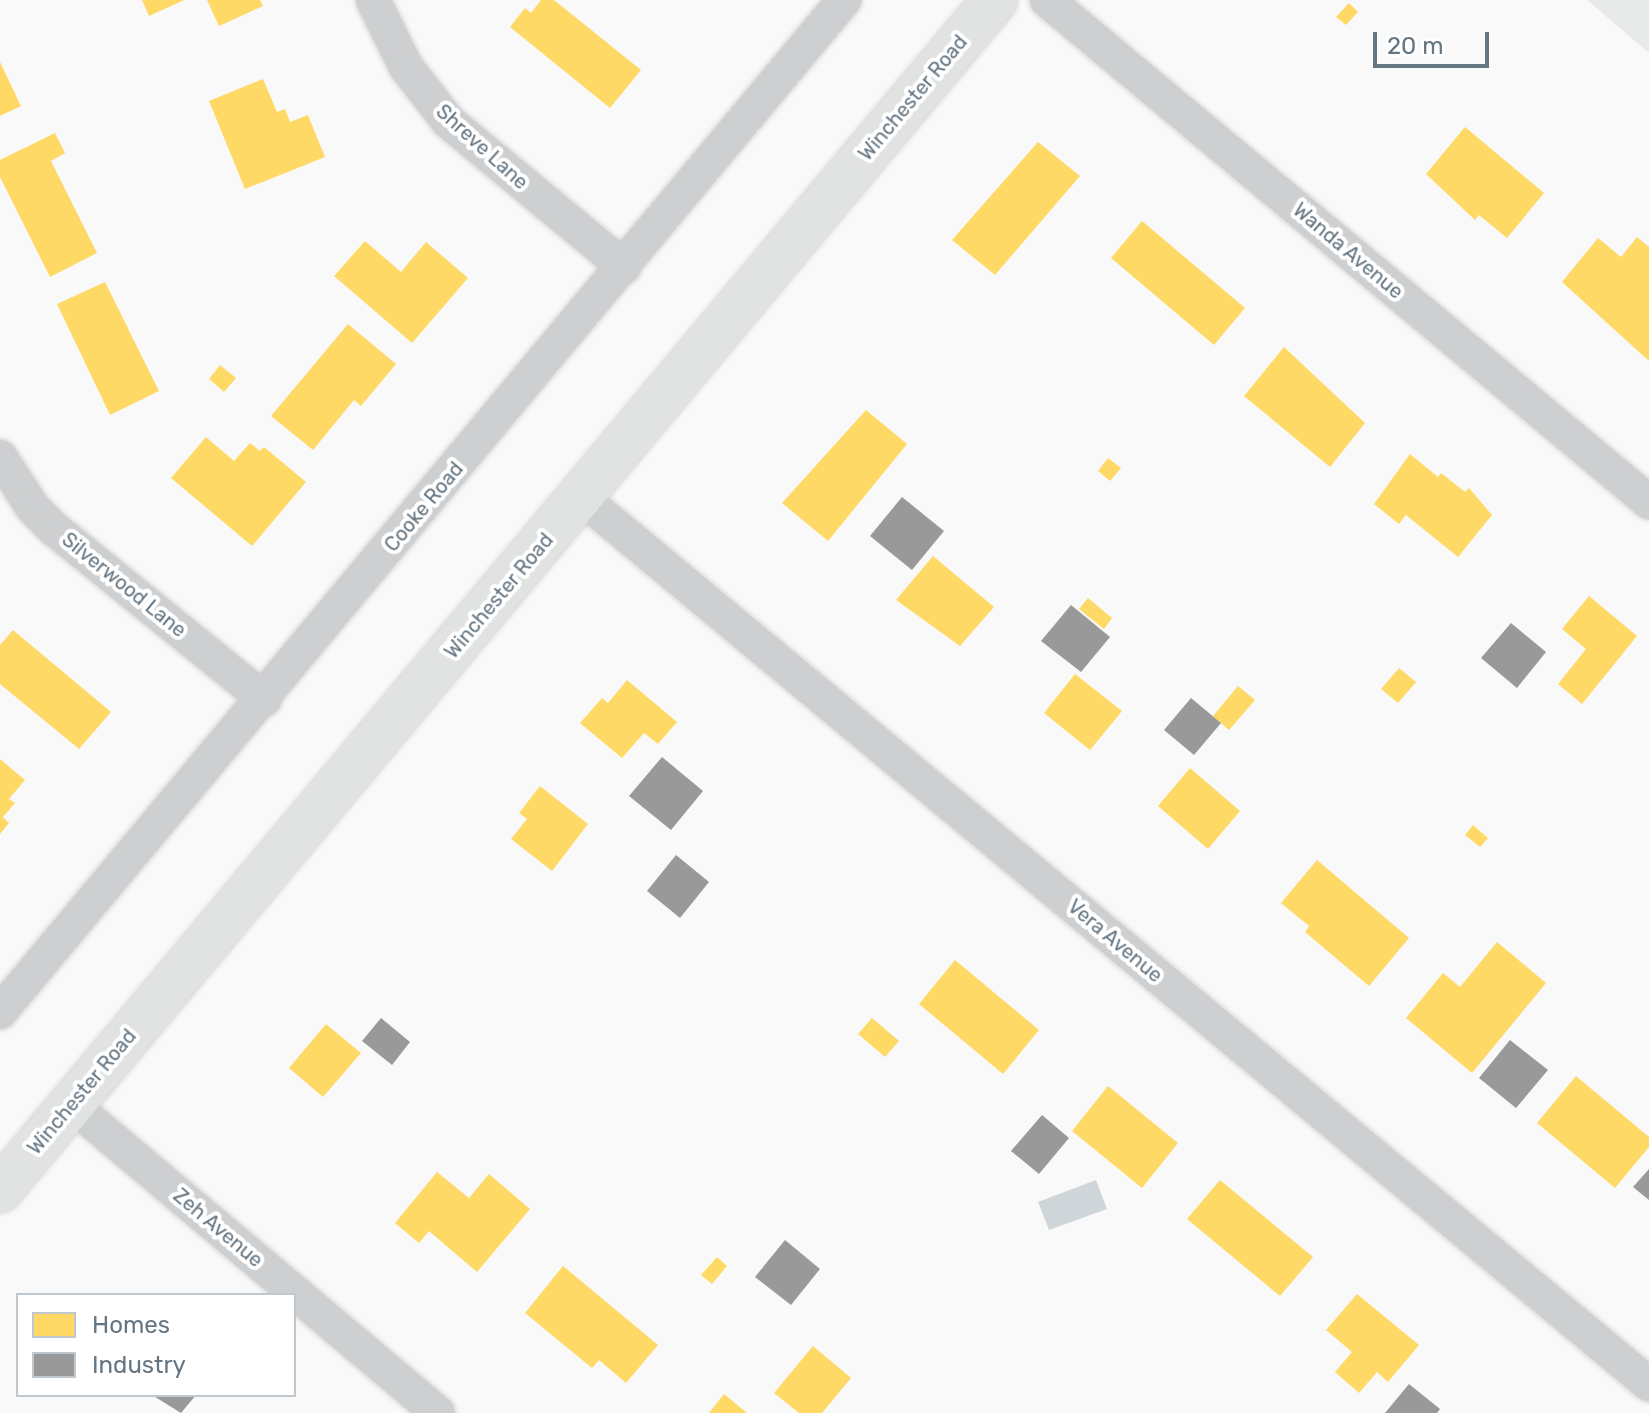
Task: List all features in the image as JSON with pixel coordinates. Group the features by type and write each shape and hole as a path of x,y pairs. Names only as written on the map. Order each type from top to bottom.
{"main road":[{"name":"Winchester Road","path":"0,1190 582,498 995,0"}],"street":[{"name":"Shreve Lane","path":"373,0 406,67 449,122 624,267"},
{"name":"Cooke Road","path":"0,1012 844,0"},
{"name":"Wanda Avenue","path":"1047,0 1649,502"},
{"name":"Silverwood Lane","path":"0,457 33,508 53,528 264,699"},
{"name":"Vera Avenue","path":"582,498 1649,1384"},
{"name":"Zeh Avenue","path":"72,1105 295,1293"},
{"name":"Zeh Avenue","path":"296,1294 438,1413"}],"shaded area":[{"path":"1587,0 1649,0 1649,53"},
{"path":"1096,1180 1107,1209 1049,1230 1038,1202"}],"building: Homes":[{"path":"142,0 184,0 149,16"},
{"path":"207,0 260,0 263,6 219,26"},
{"path":"541,0 554,0 641,70 610,108 510,27 525,8 531,13"},
{"path":"1349,3 1358,12 1346,25 1336,17"},
{"path":"0,62 21,106 0,116"},
{"path":"263,79 277,112 285,109 290,122 308,115 325,157 245,189 209,101"},
{"path":"1465,127 1544,193 1507,238 1479,215 1475,220 1426,174"},
{"path":"55,133 65,153 51,161 97,253 50,277 0,177 0,160"},
{"path":"1038,142 1080,176 995,275 952,240"},
{"path":"1142,221 1245,308 1214,345 1111,258"},
{"path":"1637,237 1649,247 1649,361 1562,282 1598,238 1621,257"},
{"path":"365,241 401,272 426,242 468,278 412,343 334,276"},
{"path":"105,282 159,391 110,415 57,304"},
{"path":"348,324 396,364 361,406 354,400 313,450 271,416"},
{"path":"1284,347 1365,423 1330,467 1244,396"},
{"path":"220,365 236,378 224,392 209,379"},
{"path":"866,410 907,444 828,541 782,503"},
{"path":"206,437 234,461 250,443 260,451 264,447 306,482 252,546 171,478"},
{"path":"1410,454 1438,477 1441,473 1465,492 1469,488 1492,515 1458,557 1406,515 1399,524 1374,504"},
{"path":"1108,458 1121,468 1110,481 1098,471"},
{"path":"933,556 994,607 960,646 896,600"},
{"path":"1589,596 1637,636 1582,704 1558,684 1586,649 1562,629"},
{"path":"1088,598 1112,618 1104,629 1079,609"},
{"path":"13,630 111,712 79,749 0,684 0,645"},
{"path":"1399,668 1416,682 1398,703 1381,689"},
{"path":"1075,674 1122,711 1090,750 1044,713"},
{"path":"627,680 677,722 658,744 644,733 622,758 580,723 602,698 608,703"},
{"path":"1238,686 1255,700 1229,730 1213,716"},
{"path":"0,759 25,780 9,799 15,803 3,817 9,823 0,834"},
{"path":"1190,768 1240,811 1208,849 1158,806"},
{"path":"540,786 588,824 552,871 511,839 527,819 519,813"},
{"path":"1473,825 1488,838 1480,847 1465,835"},
{"path":"1317,860 1409,938 1369,986 1305,932 1309,926 1281,903"},
{"path":"1497,942 1546,983 1472,1073 1406,1018 1443,973 1460,987"},
{"path":"955,960 1039,1030 1003,1074 919,1004"},
{"path":"872,1018 899,1041 885,1057 858,1034"},
{"path":"326,1024 361,1053 323,1097 289,1068"},
{"path":"1576,1076 1649,1137 1649,1147 1615,1188 1537,1123"},
{"path":"1108,1086 1178,1143 1142,1188 1072,1131"},
{"path":"437,1172 469,1198 489,1174 530,1209 477,1272 429,1231 419,1243 395,1223"},
{"path":"1220,1180 1313,1257 1280,1296 1187,1219"},
{"path":"717,1257 727,1266 712,1284 701,1275"},
{"path":"563,1266 658,1345 626,1383 599,1360 592,1368 525,1313"},
{"path":"1357,1294 1419,1345 1388,1382 1377,1372 1359,1393 1335,1372 1352,1352 1326,1330"},
{"path":"813,1346 851,1378 822,1413 799,1413 774,1393"},
{"path":"724,1394 747,1413 709,1413"}],"building: Industry":[{"path":"902,497 944,531 912,570 870,536"},
{"path":"1071,605 1110,637 1081,672 1041,641"},
{"path":"1511,623 1546,652 1517,688 1481,658"},
{"path":"1191,698 1221,723 1194,755 1164,730"},
{"path":"662,757 703,791 671,830 629,796"},
{"path":"676,855 709,882 680,918 647,891"},
{"path":"381,1018 410,1042 392,1065 362,1041"},
{"path":"1510,1040 1548,1070 1516,1108 1479,1078"},
{"path":"1042,1115 1069,1138 1039,1174 1011,1151"},
{"path":"1649,1169 1649,1200 1633,1187"},
{"path":"785,1240 820,1269 791,1305 755,1277"},
{"path":"1409,1384 1440,1409 1437,1413 1385,1413"},
{"path":"155,1397 194,1397 181,1413"}]}
